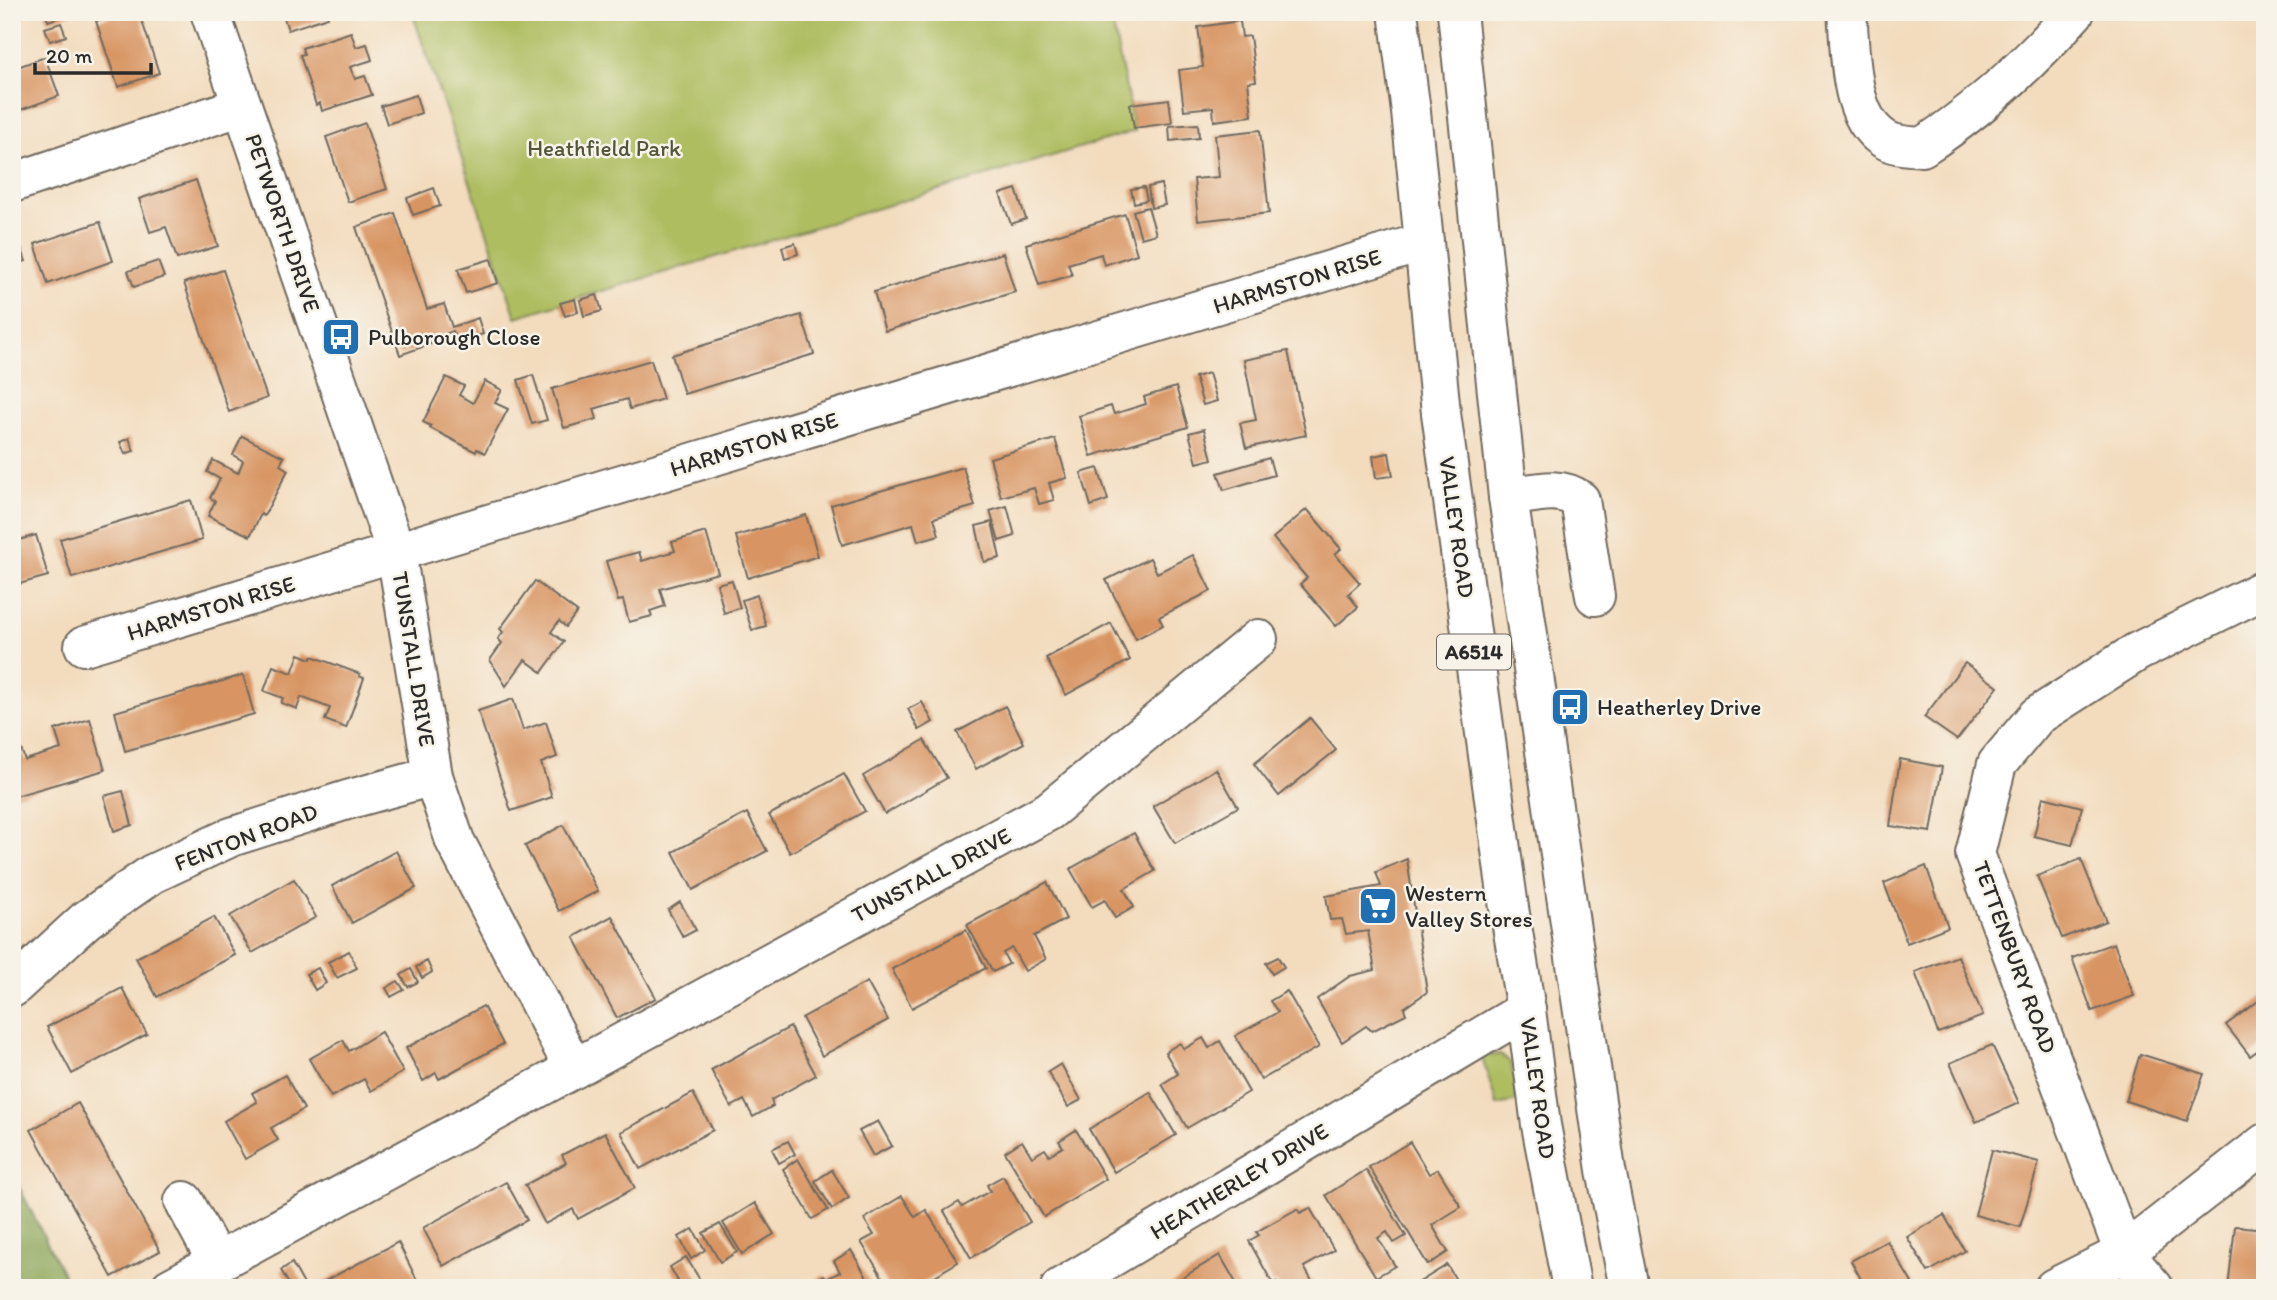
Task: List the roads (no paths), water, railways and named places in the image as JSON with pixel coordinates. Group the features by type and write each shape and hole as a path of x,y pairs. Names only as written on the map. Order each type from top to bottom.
{"main road":[{"name":"PETWORTH DRIVE","path":"210,12 396,552"},
{"name":"VALLEY ROAD","path":"1398,12 1441,413 1541,1125 1572,1288"},
{"name":"A6514","path":"1457,12 1508,498 1604,1156 1629,1288"},
{"path":"1847,12 1856,98 1869,126 1889,142 1922,147 1956,125 2042,50 2075,12"},
{"path":"12,183 243,106"},
{"name":"HARMSTON RISE","path":"84,646 1424,242"},
{"path":"1508,498 1555,490 1569,492 1580,500 1595,596"},
{"name":"TUNSTALL DRIVE","path":"396,552 433,776 455,841 574,1069"},
{"name":"TETTENBURY ROAD","path":"2124,1253 1975,854 1997,765 2037,716 2137,652 2265,589"},
{"name":"TUNSTALL DRIVE","path":"170,1288 267,1234 349,1172 574,1069 1049,811 1258,639"},
{"name":"FENTON ROAD","path":"12,988 86,920 152,874 231,837 433,776"},
{"name":"HEATHERLEY DRIVE","path":"1060,1288 1526,1010"},
{"path":"2054,1288 2124,1253 2265,1143"},
{"path":"184,1201 217,1262"},
{"path":"2124,1253 2154,1288"}],"place":[{"name":"Pulborough Close","path":"341,337"},
{"name":"Heatherley Drive","path":"1570,707"},
{"name":"Western Valley Stores","path":"1378,906"}],"park label":[{"name":"Heathfield Park","path":"604,148"}]}
